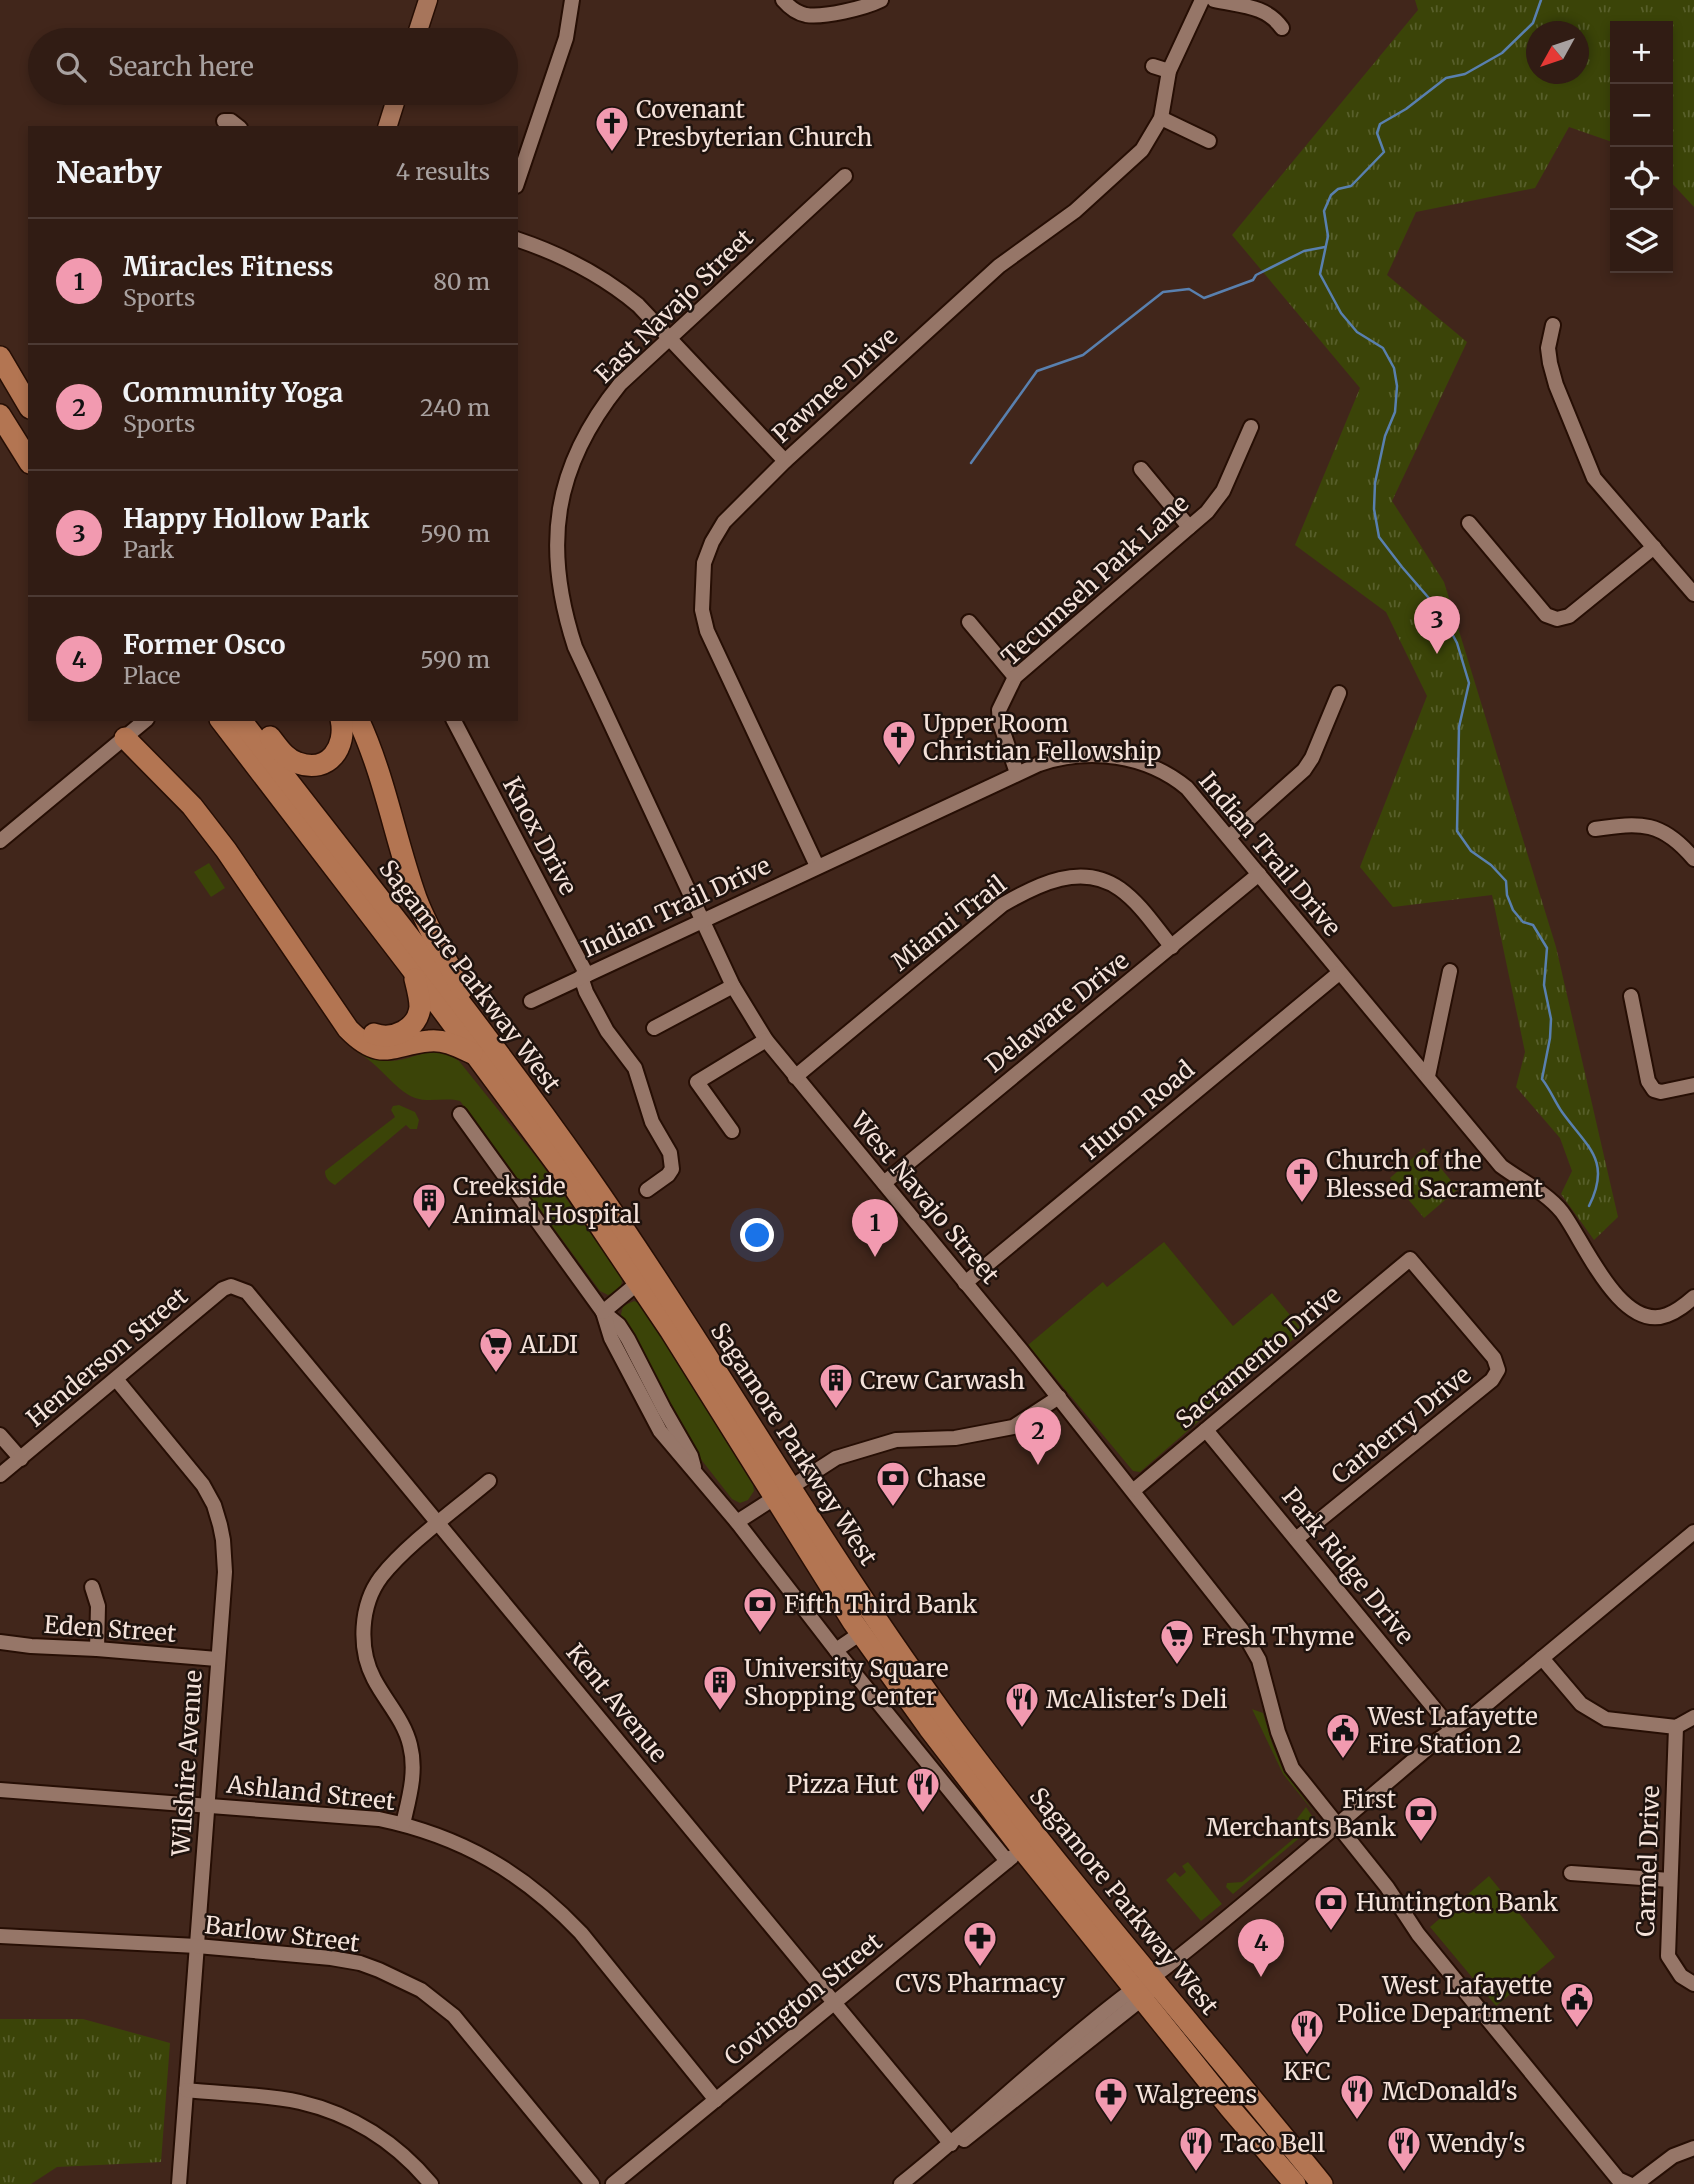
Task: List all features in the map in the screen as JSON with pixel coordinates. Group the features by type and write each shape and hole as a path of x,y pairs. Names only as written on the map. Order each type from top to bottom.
{"highway":[{"path":"0,357 28,405"},
{"path":"0,415 28,460"},
{"name":"Sagamore Parkway West","path":"222,721 415,973 481,1047 584,1171 783,1492 861,1633 1014,1855 1147,1988 1322,2184"},
{"name":"Sagamore Parkway West","path":"241,721 481,1047 783,1492 847,1576 954,1729 1294,2184"},
{"path":"257,721 288,758 309,765 321,764 338,751 344,731 342,721"},
{"path":"359,721 383,780 420,906 481,1047"},
{"path":"135,729 226,833 354,1020 368,1032 382,1037 394,1037 408,1029 420,1007 415,973"},
{"path":"135,729 212,832 356,1037 376,1048 390,1049 430,1040 481,1047"}],"main road":[{"path":"419,28 428,0"},
{"path":"388,126 394,105"}],"street":[{"path":"518,180 566,38 572,0"},
{"path":"783,0 797,12 817,15 869,5 881,0"},
{"name":"Pawnee Drive","path":"817,866 707,631 702,610 704,563 712,542 724,522 785,461 999,266 1094,195 1142,150 1161,118 1169,71 1202,0"},
{"path":"1214,0 1270,13 1282,28"},
{"path":"1153,66 1169,71"},
{"path":"1161,118 1209,141"},
{"path":"224,121 231,121 237,126"},
{"name":"East Navajo Street","path":"703,920 575,647 558,587 556,561 566,479 589,428 620,384 845,176"},
{"path":"518,240 601,277 638,305 785,461"},
{"path":"1553,325 1548,348 1550,363 1556,385 1594,478 1693,592"},
{"name":"Tecumseh Park Lane","path":"1017,773 1000,723 999,710 1015,677 1207,512 1223,491 1251,428"},
{"path":"1141,469 1189,527"},
{"path":"1469,523 1545,615 1557,618 1569,616 1654,547"},
{"path":"969,622 1015,677"},
{"path":"1229,837 1304,770 1312,758 1339,693"},
{"name":"Knox Drive","path":"454,721 584,976 586,992 607,1031 635,1068 652,1122 670,1153 672,1169 662,1182 648,1190"},
{"path":"0,841 135,729"},
{"name":"Indian Trail Drive","path":"531,1001 1017,773 1066,756 1101,755 1141,761 1156,767 1187,788 1501,1166 1546,1197 1562,1212 1594,1267 1628,1307 1646,1315 1665,1317 1694,1297"},
{"path":"1595,829 1632,824 1658,829 1672,836 1694,859"},
{"name":"Delaware Drive","path":"884,1183 1259,874"},
{"name":"Miami Trail","path":"796,1077 1002,905 1058,879 1090,876 1107,881 1122,890 1172,947"},
{"name":"West Navajo Street","path":"703,920 733,986 766,1040 1059,1397 1242,1630 1259,1660 1285,1756 1340,1828"},
{"path":"1428,1076 1450,971"},
{"name":"Huron Road","path":"965,1283 1339,973"},
{"path":"654,1027 733,986"},
{"path":"1631,996 1648,1081 1654,1090 1661,1093 1694,1085"},
{"path":"732,1131 696,1082 766,1040"},
{"path":"460,1114 603,1312 619,1325 691,1456 694,1468 836,1650 1014,1855"},
{"name":"Sacramento Drive","path":"1134,1490 1410,1259 1494,1359 1498,1370"},
{"path":"603,1312 639,1282"},
{"name":"Henderson Street","path":"0,1475 223,1289 231,1286 247,1292"},
{"name":"Kent Avenue","path":"247,1292 951,2144"},
{"name":"Carberry Drive","path":"1296,1539 1492,1380 1498,1370"},
{"name":"Wilshire Avenue","path":"116,1380 203,1485 214,1505 223,1540 225,1572 179,2184"},
{"path":"737,1522 836,1458 896,1440 963,1437 1013,1427 1059,1397"},
{"name":"Park Ridge Drive","path":"1206,1430 1454,1731"},
{"path":"0,1435 21,1459"},
{"path":"403,1824 412,1783 410,1745 402,1723 374,1679 364,1642 367,1604 391,1565 489,1481"},
{"path":"901,2184 951,2144 968,2139 1340,1828 1441,1749 1454,1731 1694,1532"},
{"path":"92,1587 99,1606 97,1649"},
{"path":"836,1650 861,1633"},
{"name":"Eden Street","path":"0,1642 31,1647 97,1649 217,1659"},
{"path":"1542,1658 1581,1704 1594,1713 1616,1721 1676,1727 1694,1717"},
{"name":"Carmel Drive","path":"1676,1727 1668,1956 1681,1976 1694,1984"},
{"name":"Ashland Street","path":"0,1790 379,1819 403,1824 458,1844 490,1859 545,1897 581,1933 716,2100"},
{"path":"1340,1828 1471,2000 1618,2179 1627,2184"},
{"name":"Covington Street","path":"613,2184 1014,1855"},
{"path":"1571,1873 1670,1880"},
{"name":"Barlow Street","path":"0,1936 197,1947 331,1958 360,1963 421,1990 454,2016 592,2184"},
{"path":"186,2090 296,2101 335,2113 360,2125 399,2150 431,2184"},
{"path":"1636,2184 1672,2156 1694,2148"}],"green space":[{"path":"1415,0 1694,0 1694,207 1673,184 1673,21 1610,21 1610,141 1569,127 1535,188 1416,212 1387,275 1467,342 1392,501 1444,582 1556,947 1618,1217 1594,1240 1561,1194 1572,1171 1560,1138 1516,1087 1525,1052 1492,895 1393,907 1360,867 1427,696 1386,612 1295,545 1360,388 1232,235 1418,10"},
{"path":"209,863 225,888 211,897 194,872"},
{"path":"358,1050 385,1061 440,1052 459,1061 537,1158 621,1275 619,1291 608,1295 600,1291 460,1101 426,1100 407,1094 358,1053"},
{"path":"399,1105 415,1112 419,1120 417,1129 410,1129 406,1125 335,1185 329,1181 325,1171 395,1117 391,1110 393,1106"},
{"path":"1424,1148 1458,1189 1424,1218 1390,1178"},
{"path":"1164,1242 1233,1326 1272,1293 1303,1331 1140,1472 1133,1471 1028,1345 1103,1282 1107,1287"},
{"path":"634,1301 641,1304 753,1485 754,1491 748,1500 740,1503 732,1499 689,1444 620,1318 623,1306"},
{"path":"1252,1709 1263,1713 1283,1770 1317,1816 1283,1774"},
{"path":"1306,1807 1314,1819 1310,1829 1233,1894 1226,1887 1227,1883 1242,1882 1304,1830 1305,1826 1296,1825 1296,1820"},
{"path":"1188,1862 1222,1904 1201,1921 1166,1880 1175,1872 1180,1877 1186,1872 1182,1866"},
{"path":"1489,1876 1555,1957 1496,2006 1430,1927"},
{"path":"0,2019 83,2019 170,2043 161,2162 57,2167 31,2184 0,2184"}],"waterway":[{"path":"1541,0 1533,23 1502,53 1465,74 1446,78 1406,109 1380,124 1377,133 1384,152 1351,186 1338,189 1331,195 1324,211 1328,236 1320,274 1341,313 1357,332 1383,348 1394,368 1397,386 1395,412 1385,436 1375,483 1374,509 1379,537 1440,611 1457,643 1469,683 1459,727 1457,831 1471,851 1491,865 1506,881 1507,895 1513,910 1523,922 1533,925 1547,948 1544,985 1551,1019 1542,1079 1562,1112 1594,1155 1598,1177 1589,1206"},
{"path":"971,463 1037,371 1083,355 1163,292 1189,289 1204,298 1253,280 1256,275 1304,251 1325,247"}],"place":[{"name":"Covenant Presbyterian Church","path":"612,153"},
{"name":"Happy Hollow Park","path":"1437,654"},
{"name":"Upper Room Christian Fellowship","path":"899,767"},
{"name":"Church of the Blessed Sacrament","path":"1302,1204"},
{"name":"Creekside Animal Hospital","path":"429,1230"},
{"name":"Miracles Fitness","path":"875,1257"},
{"name":"ALDI","path":"496,1374"},
{"name":"Crew Carwash","path":"836,1410"},
{"name":"Community Yoga","path":"1038,1465"},
{"name":"Chase","path":"893,1508"},
{"name":"Fifth Third Bank","path":"760,1634"},
{"name":"Fresh Thyme","path":"1177,1666"},
{"name":"University Square Shopping Center","path":"720,1712"},
{"name":"McAlister's Deli","path":"1022,1729"},
{"name":"West Lafayette Fire Station 2","path":"1343,1760"},
{"name":"Pizza Hut","path":"923,1814"},
{"name":"First Merchants Bank","path":"1421,1843"},
{"name":"Huntington Bank","path":"1331,1932"},
{"name":"CVS Pharmacy","path":"980,1968"},
{"name":"Former Osco","path":"1261,1977"},
{"name":"West Lafayette Police Department","path":"1577,2029"},
{"name":"KFC","path":"1307,2056"},
{"name":"McDonald's","path":"1357,2121"},
{"name":"Walgreens","path":"1111,2124"},
{"name":"Taco Bell","path":"1196,2173"},
{"name":"Wendy's","path":"1404,2173"}]}
